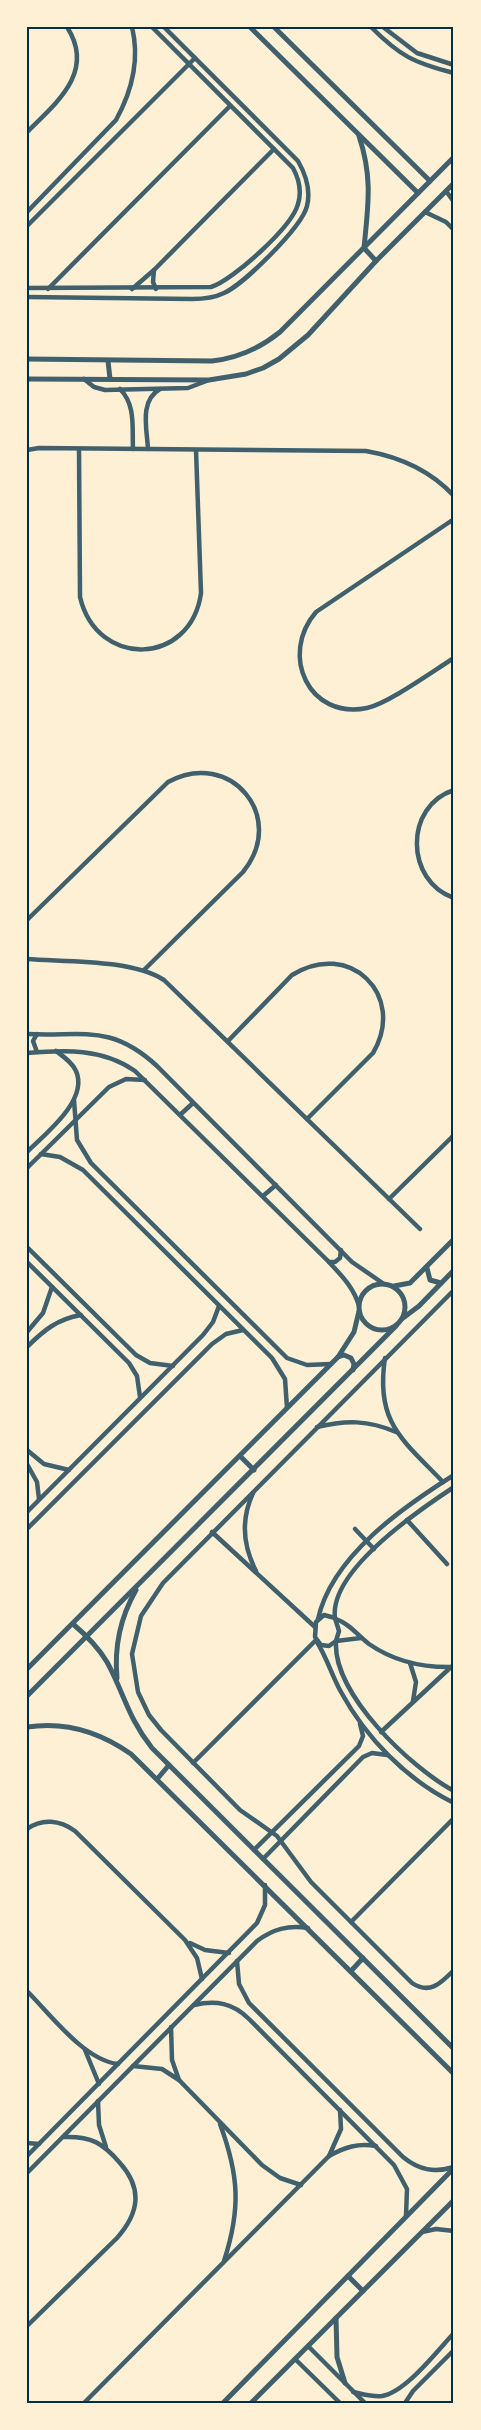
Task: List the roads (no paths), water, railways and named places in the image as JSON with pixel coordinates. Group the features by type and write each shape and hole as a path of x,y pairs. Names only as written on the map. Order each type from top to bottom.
{"street":[{"path":"27,132 59,99 74,76 76,49 67,27"},
{"path":"27,212 108,131 125,104 132,86 135,49 132,27"},
{"path":"27,288 201,289 220,284 237,272 288,221 298,205 300,186 293,168 152,27"},
{"path":"27,297 203,299 225,292 243,279 296,228 307,207 308,183 298,161 164,27"},
{"path":"250,27 418,193"},
{"path":"274,27 430,181"},
{"path":"371,27 404,56 430,68 454,73"},
{"path":"383,27 417,53 454,65"},
{"path":"27,226 195,57"},
{"path":"48,289 230,105"},
{"path":"108,131 115,138"},
{"path":"359,135 369,175 370,196 364,248 376,261"},
{"path":"132,289 154,270 274,149"},
{"path":"27,359 212,361 234,357 255,349 280,332 454,157"},
{"path":"27,379 209,380 246,374 279,359 308,335 376,261 454,183"},
{"path":"446,191 454,202"},
{"path":"425,212 446,222 454,230"},
{"path":"154,270 153,282 156,289"},
{"path":"101,289 102,298"},
{"path":"113,289 114,298"},
{"path":"108,361 110,379"},
{"path":"84,379 98,388 120,389 192,387 209,380"},
{"path":"120,389 129,400 132,409 133,449"},
{"path":"148,449 146,409 150,396 161,389"},
{"path":"132,409 146,409"},
{"path":"27,450 39,448 366,451 401,460 422,470 454,496"},
{"path":"79,449 80,597 82,607 99,633 117,645 138,650 158,647 177,638 192,622 200,603 196,450"},
{"path":"454,519 316,612 302,632 298,656 303,674 312,690 332,705 356,709 380,703 454,658"},
{"path":"27,920 168,782 187,773 209,772 219,775 238,785 252,802 260,833 255,854 243,872 144,970"},
{"path":"454,790 431,804 422,819 416,837 418,860 423,872 439,890 454,898"},
{"path":"27,959 134,967 169,984 420,1229"},
{"path":"228,1041 292,975 303,967 316,963 337,963 356,970 366,977 381,1001 383,1028 380,1041 373,1053 307,1119"},
{"path":"27,1034 86,1033 120,1041 149,1059 352,1262 400,1293 405,1301 402,1319"},
{"path":"37,1034 33,1041 37,1052"},
{"path":"27,1152 74,1100 79,1085 76,1071 57,1051"},
{"path":"27,1053 57,1051 104,1055 126,1065 181,1114 329,1262 356,1295 362,1320 373,1329 382,1331 396,1326"},
{"path":"27,1168 109,1087 126,1079 145,1080"},
{"path":"74,1100 77,1140 82,1158 280,1350 296,1363 331,1364"},
{"path":"181,1114 193,1103"},
{"path":"389,1199 454,1135"},
{"path":"41,1154 60,1157 77,1166 272,1358 285,1379 287,1408"},
{"path":"77,1166 82,1158"},
{"path":"263,1196 276,1185"},
{"path":"393,1287 410,1283 454,1239"},
{"path":"27,1247 131,1350 150,1364 173,1366"},
{"path":"329,1262 338,1260 341,1250"},
{"path":"27,1263 125,1358 137,1376 140,1398"},
{"path":"190,1277 197,1268"},
{"path":"427,1268 430,1280 441,1283"},
{"path":"27,1696 402,1319 454,1270"},
{"path":"27,1669 338,1357 354,1332 361,1297 366,1290 375,1285 384,1284"},
{"path":"27,1332 47,1305 52,1287"},
{"path":"454,1290 163,1583 147,1605 137,1628 132,1654 134,1679 146,1710 156,1726 240,1810 281,1841 304,1874 351,1922 418,1987 438,1986 454,1971"},
{"path":"443,1301 454,1296"},
{"path":"27,1512 203,1335 213,1322 219,1306"},
{"path":"27,1347 58,1321 81,1315"},
{"path":"32,1327 39,1327 40,1334"},
{"path":"27,1529 212,1344 226,1334 243,1330"},
{"path":"203,1335 211,1338 212,1344"},
{"path":"125,1358 131,1357 131,1350"},
{"path":"272,1358 279,1356 280,1350"},
{"path":"338,1357 345,1355 351,1358 354,1364 352,1371"},
{"path":"385,1358 383,1381 385,1404 396,1432 443,1482"},
{"path":"316,1427 356,1421 382,1426 396,1432"},
{"path":"101,1437 110,1446"},
{"path":"27,1450 32,1456 52,1467 69,1470"},
{"path":"32,1456 32,1462 27,1464 38,1482 39,1499"},
{"path":"240,1456 254,1470"},
{"path":"454,1475 405,1508 367,1541 332,1584 315,1626 317,1641 339,1687 357,1716 393,1759 417,1780 454,1803"},
{"path":"454,1488 407,1520 374,1549 352,1573 339,1591 334,1604 339,1631 336,1641 337,1660 357,1698 381,1732 424,1772 454,1791"},
{"path":"254,1490 246,1515 245,1530 246,1545 257,1573"},
{"path":"407,1520 447,1564"},
{"path":"355,1529 374,1549"},
{"path":"212,1532 315,1626"},
{"path":"117,1683 116,1653 120,1623 125,1608 139,1584"},
{"path":"318,1619 324,1615 335,1618 389,1656 410,1663 452,1667"},
{"path":"73,1624 103,1655 131,1718 141,1734 169,1765 454,2049"},
{"path":"317,1641 329,1646 336,1641 361,1638"},
{"path":"193,1763 317,1641"},
{"path":"410,1663 416,1682 413,1702"},
{"path":"381,1732 452,1667"},
{"path":"254,1850 359,1746 363,1736 357,1716"},
{"path":"27,1727 58,1725 90,1732 126,1750 158,1778 454,2074"},
{"path":"359,1746 366,1749 367,1755"},
{"path":"263,1859 367,1755 382,1753 393,1759"},
{"path":"158,1778 169,1765"},
{"path":"417,1780 424,1772"},
{"path":"317,1789 324,1796"},
{"path":"351,1922 454,1818"},
{"path":"27,1829 46,1821 68,1826 185,1940 197,1958 202,1979"},
{"path":"27,2156 248,1932 262,1915 265,1905 265,1886"},
{"path":"27,2173 257,1941 266,1934 287,1927 308,1928"},
{"path":"248,1932 254,1935 257,1941"},
{"path":"185,1940 205,1950 229,1953"},
{"path":"351,1971 363,1958"},
{"path":"237,1961 239,1984 249,2004 410,2163 427,2170 454,2168"},
{"path":"27,1991 84,2048 99,2059 118,2064"},
{"path":"194,2005 214,2001 234,2006 298,2067 394,2165 404,2180 408,2198 406,2218"},
{"path":"171,2027 172,2060 178,2080"},
{"path":"84,2048 99,2084"},
{"path":"298,2067 305,2060"},
{"path":"133,2066 153,2067 178,2080 270,2172 301,2185"},
{"path":"27,2326 117,2238 131,2220 136,2199 131,2178 106,2147 99,2125 98,2102"},
{"path":"329,2156 341,2129 340,2110"},
{"path":"219,2121 234,2168 237,2192 235,2218 223,2263"},
{"path":"63,2137 85,2138 106,2147"},
{"path":"27,2143 39,2144"},
{"path":"84,2403 329,2156 347,2147 376,2146"},
{"path":"223,2403 454,2168"},
{"path":"251,2403 454,2200"},
{"path":"422,2232 436,2229 454,2231"},
{"path":"348,2276 363,2291"},
{"path":"336,2318 337,2357 345,2383"},
{"path":"353,2392 384,2396 399,2389 454,2333"},
{"path":"308,2346 365,2403"},
{"path":"405,2403 413,2391 454,2350"},
{"path":"295,2359 340,2403"}]}
